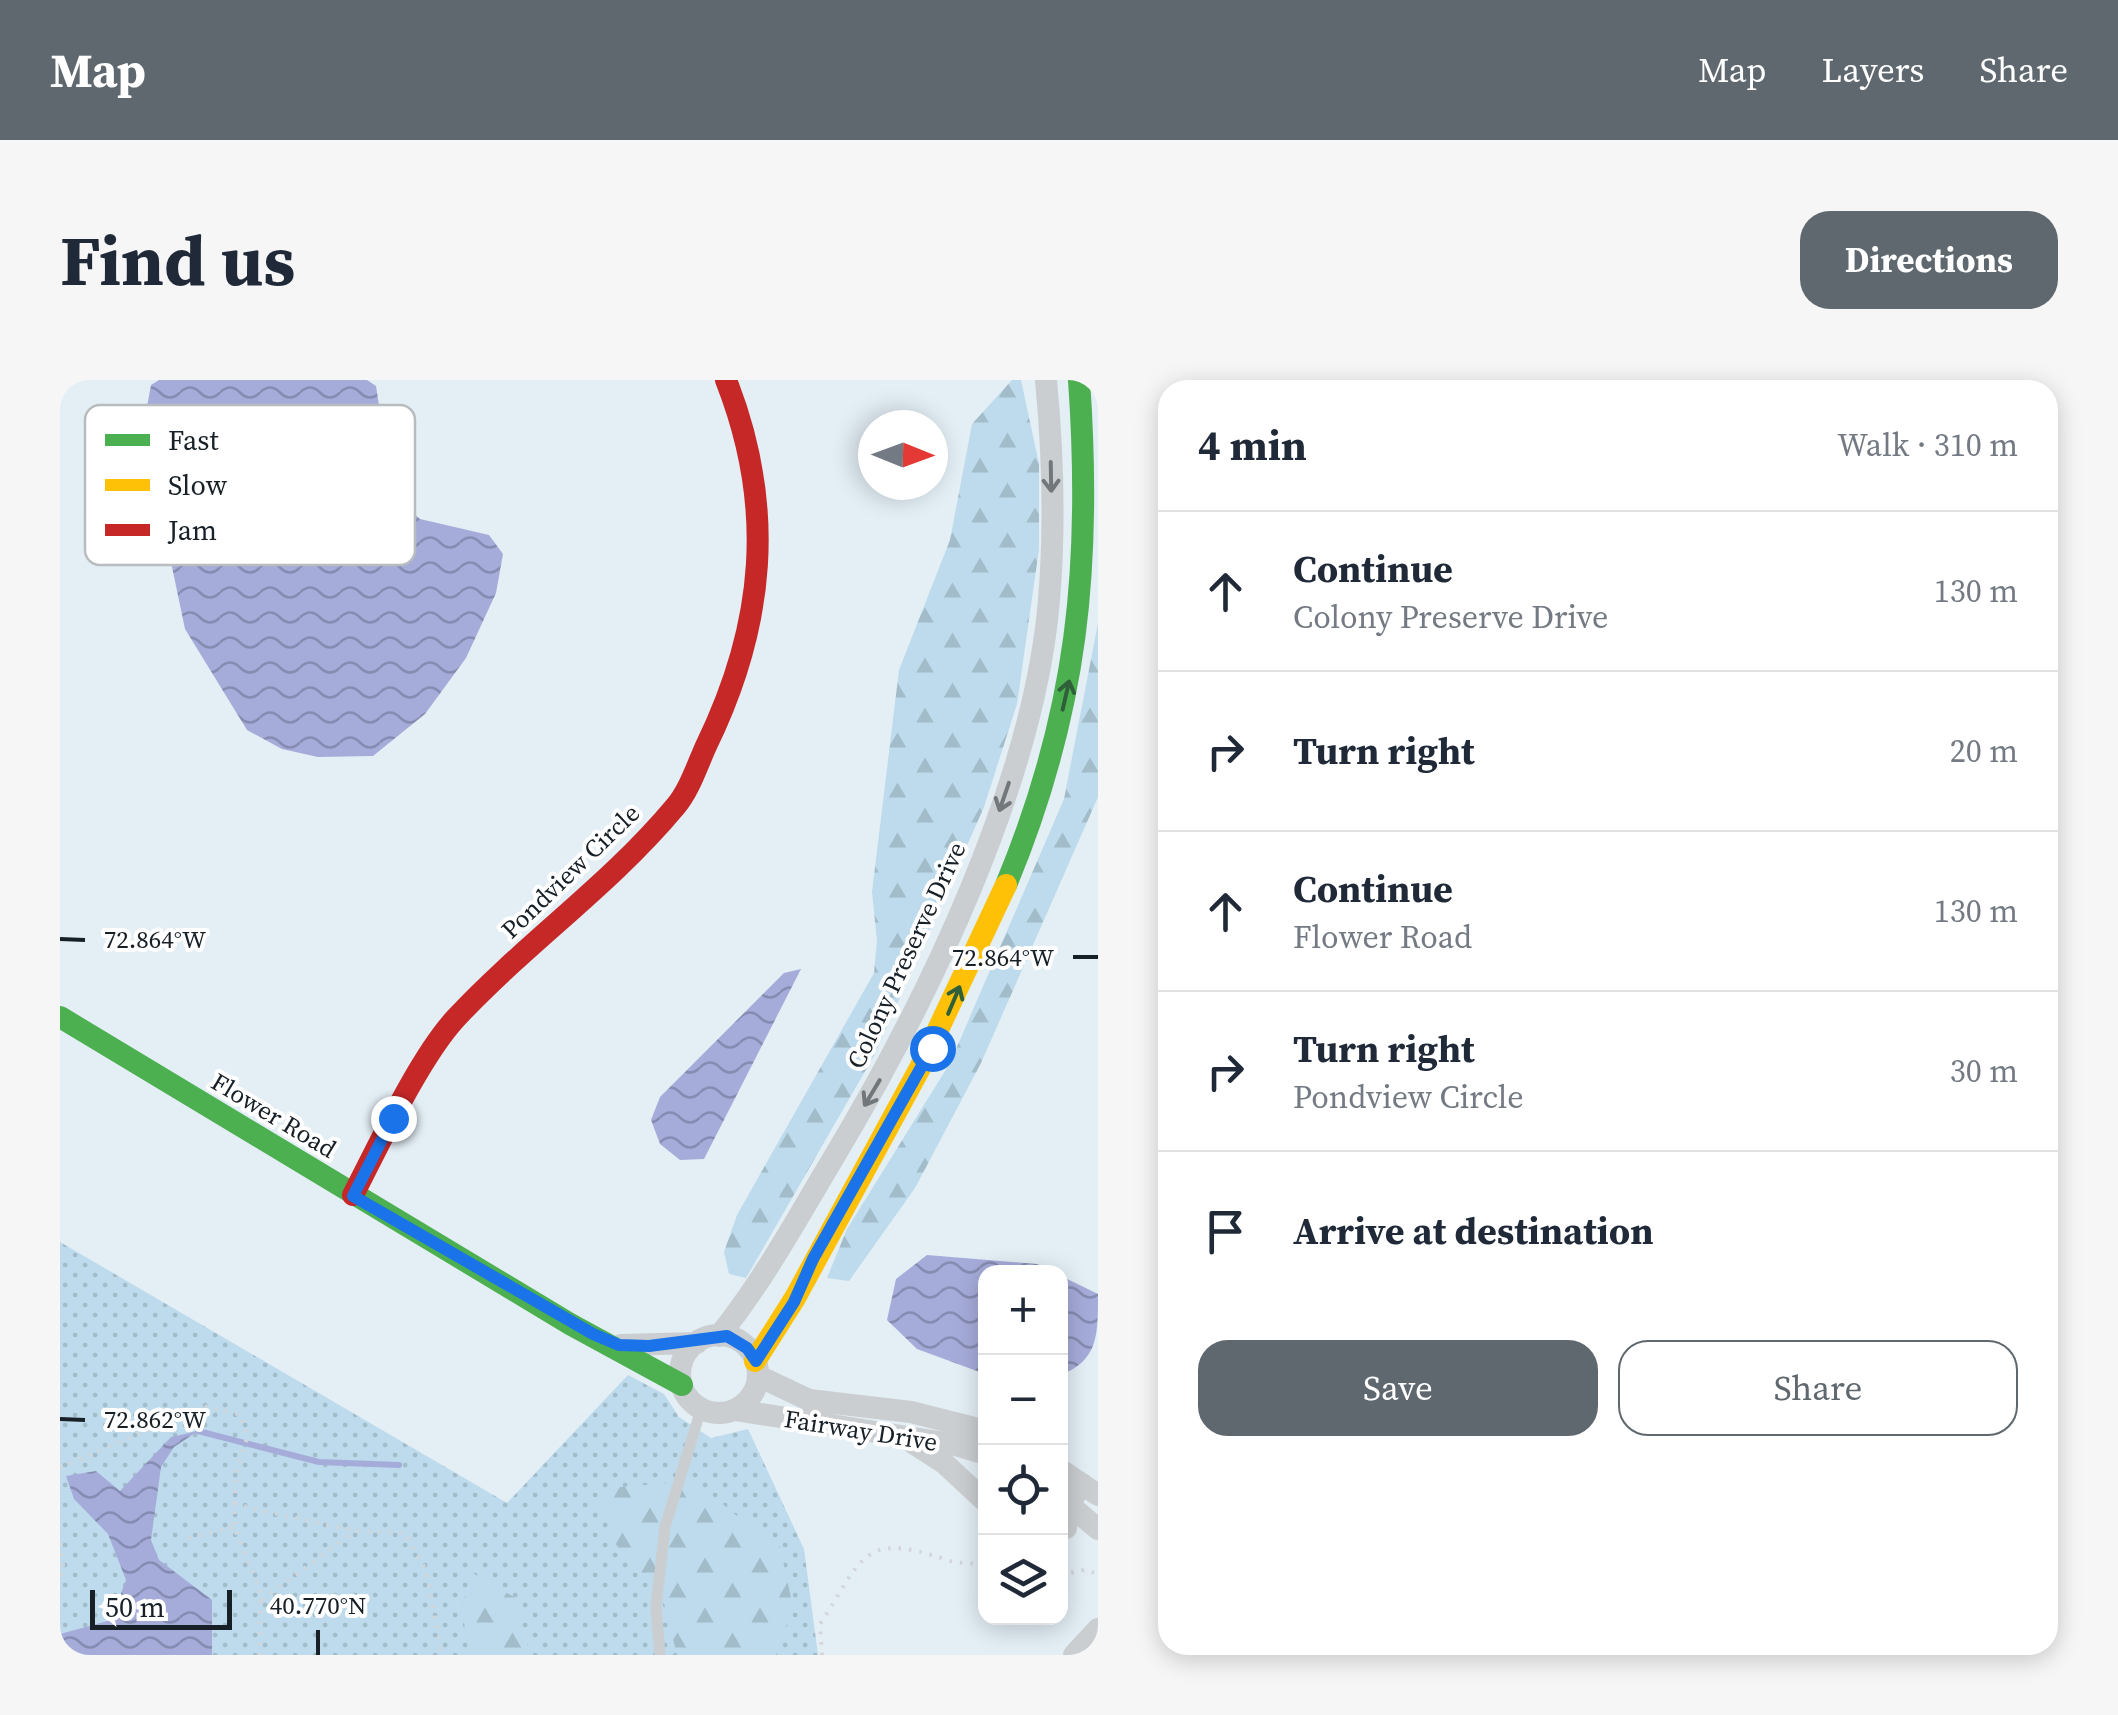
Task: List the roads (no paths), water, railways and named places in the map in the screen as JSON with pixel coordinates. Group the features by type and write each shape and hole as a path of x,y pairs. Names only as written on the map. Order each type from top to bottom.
{"street":[{"name":"Pondview Circle","path":"353,1196 393,1118 454,1020 548,929 625,863 679,803 735,687 760,571 747,434 726,380"},
{"name":"Colony Preserve Drive","path":"708,1339 754,1289 904,1036 991,834 1021,746 1049,604 1052,528 1046,380"},
{"path":"757,1368 741,1342 708,1339 683,1361 682,1384 701,1409 716,1413 735,1410 753,1394 757,1368 813,1259 932,1048 1021,842 1053,753 1080,608 1084,528 1078,380"},
{"name":"Flower Road","path":"60,1017 353,1196 570,1324 619,1345 638,1361 682,1384"},
{"name":"Flower Road","path":"619,1345 708,1339"},
{"name":"Fairway Drive","path":"757,1368 809,1400 910,1412 978,1429"},
{"name":"Fairway Drive","path":"735,1410 978,1452"},
{"path":"906,1438 944,1462 978,1494"},
{"path":"1077,1495 1098,1529"},
{"path":"1068,1530 1098,1529"},
{"path":"1074,1655 1098,1629"}],"lane":[{"path":"660,1655 656,1606 665,1527 701,1409"}],"water":[{"path":"159,380 367,380 376,386 379,405 147,405 151,385"},
{"path":"415,515 489,535 503,554 496,593 466,658 425,714 373,756 318,757 282,749 247,730 185,629 172,565 415,565"},
{"path":"801,969 704,1159 680,1160 660,1144 651,1120 660,1097 784,973"},
{"path":"927,1255 1039,1265 978,1265 978,1371 917,1349 887,1320 896,1279"},
{"path":"1068,1279 1098,1294 1093,1345 1068,1372"},
{"path":"198,1431 174,1447 161,1467 151,1540 159,1560 212,1600 212,1655 60,1655 60,1634 111,1620 126,1580 108,1534 74,1499 66,1476 96,1471 120,1491 171,1437"}],"waterway":[{"path":"198,1431 319,1462 399,1465"}]}
